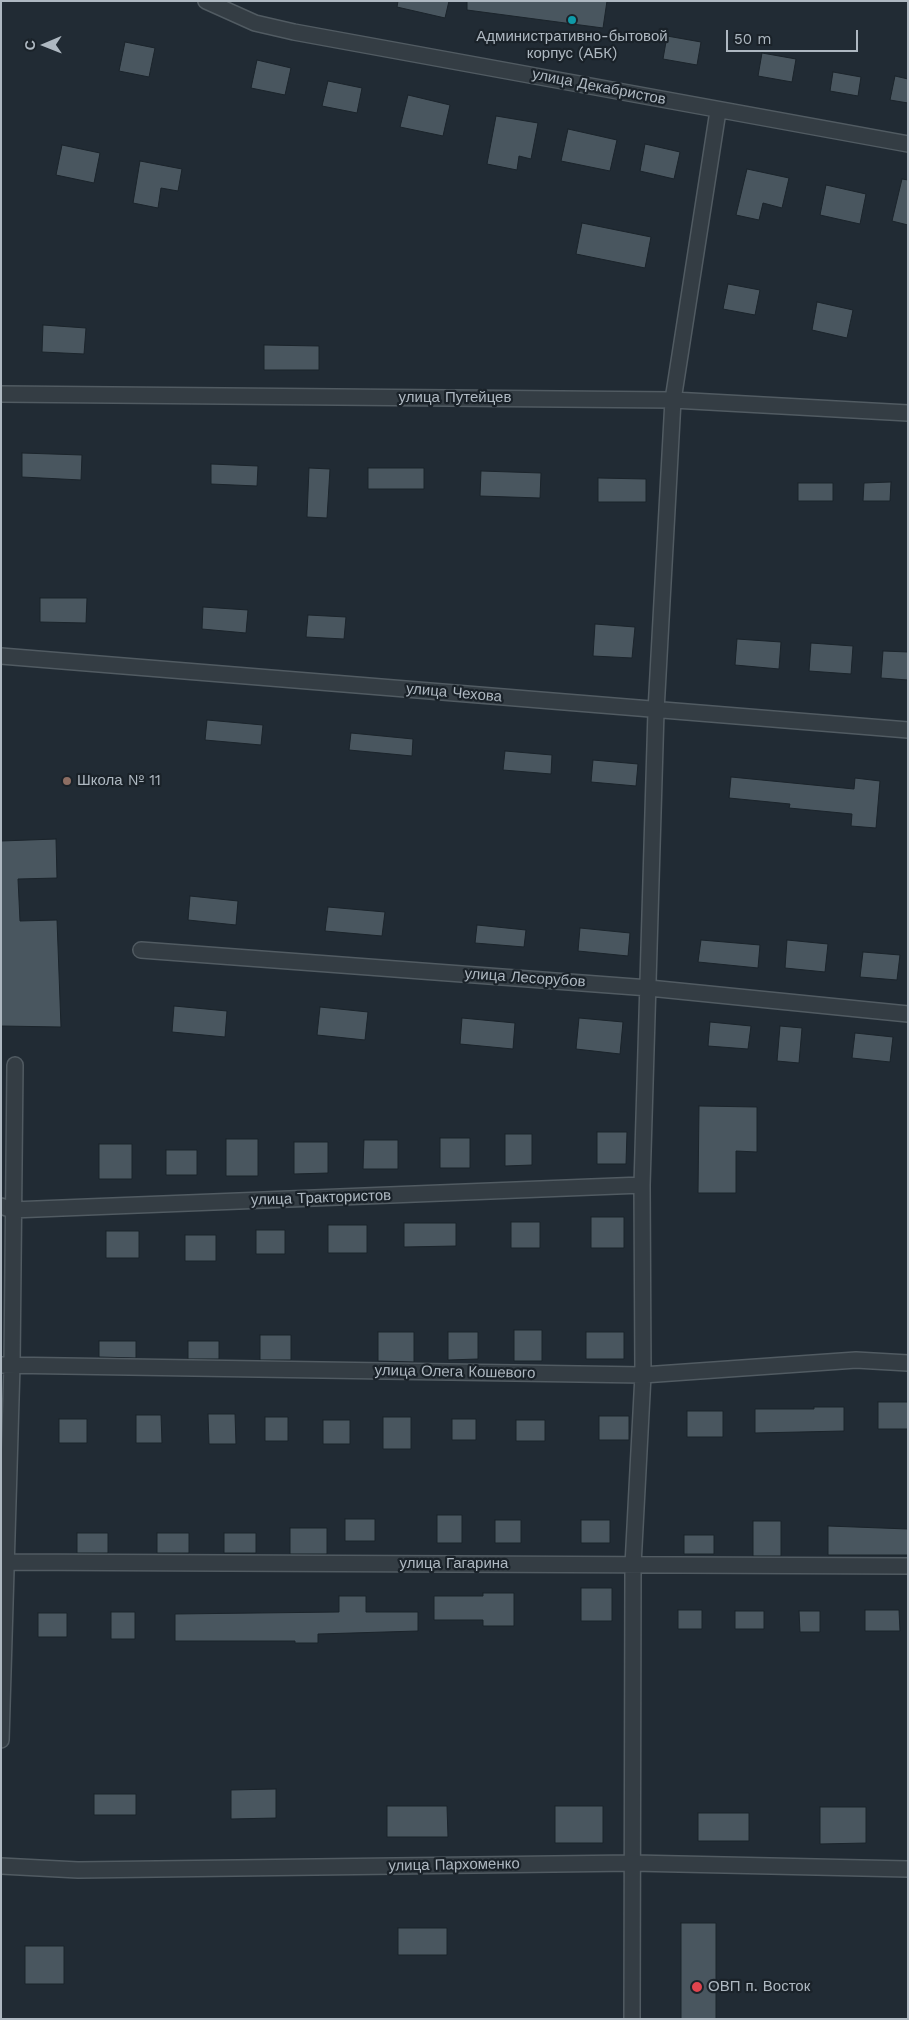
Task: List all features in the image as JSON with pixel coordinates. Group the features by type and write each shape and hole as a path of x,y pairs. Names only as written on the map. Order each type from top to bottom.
{"street":[{"name":"улица Декабристов","path":"206,1 255,23 294,32 623,91 718,111 908,144"},
{"path":"632,2019 633,1565 643,1375 642,1185 656,711 673,400 718,111"},
{"name":"улица Путейцев","path":"1,394 673,400 908,413"},
{"name":"улица Чехова","path":"1,656 164,668 656,711 908,730"},
{"name":"улица Лесорубов","path":"141,950 649,988 908,1014"},
{"path":"1,1740 7,1208 15,1065"},
{"name":"улица Трактористов","path":"7,1208 642,1185"},
{"name":"улица Олега Кошевого","path":"6,1365 643,1375 856,1360 908,1363"},
{"name":"улица Гагарина","path":"4,1562 908,1566"},
{"name":"улица Пархоменко","path":"1,1866 78,1870 633,1863 908,1869"}],"building":[{"path":"398,1 449,1 445,18 397,7"},
{"name":"Административно-бытовой корпус (АБК)","path":"467,1 607,1 603,28 467,10"},
{"path":"667,36 701,42 697,65 663,59"},
{"path":"125,42 155,48 149,77 119,71"},
{"path":"762,53 796,59 792,82 758,76"},
{"path":"257,60 291,68 285,95 251,88"},
{"path":"833,72 861,77 858,96 830,91"},
{"path":"895,76 908,79 908,103 890,100"},
{"path":"328,81 362,88 357,113 322,106"},
{"path":"408,95 450,105 443,136 400,127"},
{"path":"496,116 538,123 531,159 519,156 517,170 487,164"},
{"path":"568,129 617,140 610,171 561,161"},
{"path":"645,144 680,152 674,179 640,171"},
{"path":"62,145 100,153 94,183 56,175"},
{"path":"140,161 182,169 178,191 161,188 158,208 133,203"},
{"path":"747,169 789,178 782,208 763,203 759,220 736,215"},
{"path":"902,179 908,180 908,225 892,221"},
{"path":"826,185 866,194 860,224 820,215"},
{"path":"582,223 651,237 645,268 576,254"},
{"path":"728,284 760,290 755,315 723,309"},
{"path":"817,302 853,310 847,338 812,330"},
{"path":"43,325 86,328 84,354 42,352"},
{"path":"264,345 319,346 319,370 264,370"},
{"path":"22,453 82,455 81,480 22,477"},
{"path":"211,464 258,466 257,486 211,484"},
{"path":"309,468 330,469 327,518 307,517"},
{"path":"368,468 424,468 424,489 368,489"},
{"path":"481,471 541,473 540,498 480,496"},
{"path":"598,478 646,479 646,502 598,502"},
{"path":"891,482 890,501 863,501 864,483"},
{"path":"798,483 833,483 833,501 798,501"},
{"path":"40,598 87,598 86,623 40,622"},
{"path":"203,607 248,610 246,633 202,629"},
{"path":"308,615 346,617 344,639 306,637"},
{"path":"595,624 635,627 632,658 593,656"},
{"path":"737,639 781,642 779,669 735,665"},
{"path":"811,643 853,646 851,674 809,671"},
{"path":"883,651 908,652 908,680 881,678"},
{"path":"207,720 263,725 261,745 205,740"},
{"path":"351,733 413,739 412,756 349,750"},
{"path":"505,751 552,755 551,774 503,770"},
{"path":"593,760 638,764 636,786 591,782"},
{"path":"731,777 854,789 855,778 880,781 876,828 851,826 852,814 789,808 790,804 729,798"},
{"path":"56,839 57,878 18,879 20,921 57,920 61,1027 1,1026 1,841"},
{"path":"190,896 238,901 236,925 188,920"},
{"path":"328,907 385,912 382,936 325,931"},
{"path":"477,925 526,930 524,947 475,943"},
{"path":"580,928 630,933 628,956 578,951"},
{"path":"701,940 760,945 758,968 698,962"},
{"path":"787,940 828,944 825,972 785,968"},
{"path":"863,952 900,955 897,980 860,977"},
{"path":"174,1006 227,1011 225,1037 172,1032"},
{"path":"320,1007 368,1012 365,1040 317,1035"},
{"path":"462,1018 515,1023 513,1049 460,1044"},
{"path":"579,1018 623,1022 620,1054 576,1049"},
{"path":"710,1022 751,1026 748,1049 708,1046"},
{"path":"780,1026 802,1028 799,1063 777,1061"},
{"path":"855,1033 893,1037 890,1062 852,1058"},
{"path":"699,1106 757,1107 757,1152 736,1151 736,1193 698,1193"},
{"path":"597,1132 627,1132 626,1164 597,1164"},
{"path":"505,1134 532,1134 532,1165 505,1166"},
{"path":"440,1138 470,1138 470,1168 440,1168"},
{"path":"226,1139 258,1139 258,1176 226,1176"},
{"path":"364,1140 398,1140 398,1169 363,1169"},
{"path":"294,1142 328,1142 328,1173 294,1174"},
{"path":"99,1144 132,1144 132,1179 99,1179"},
{"path":"166,1150 197,1150 197,1175 166,1175"},
{"path":"591,1217 624,1217 624,1248 591,1248"},
{"path":"511,1222 540,1222 540,1248 511,1248"},
{"path":"404,1223 456,1223 456,1246 404,1247"},
{"path":"328,1225 367,1225 367,1253 328,1253"},
{"path":"256,1230 285,1230 285,1254 256,1254"},
{"path":"106,1231 139,1231 139,1258 106,1258"},
{"path":"185,1235 216,1235 216,1261 185,1261"},
{"path":"514,1330 542,1330 542,1361 514,1361"},
{"path":"378,1332 414,1332 414,1362 378,1361"},
{"path":"448,1332 478,1332 478,1359 448,1360"},
{"path":"586,1332 624,1332 624,1359 586,1359"},
{"path":"260,1335 291,1335 291,1360 260,1360"},
{"path":"99,1341 136,1341 136,1358 99,1357"},
{"path":"188,1341 219,1341 219,1359 188,1359"},
{"path":"878,1402 908,1402 908,1429 878,1429"},
{"path":"814,1407 844,1407 844,1431 755,1433 755,1409 814,1409"},
{"path":"687,1411 723,1411 723,1437 687,1437"},
{"path":"208,1414 235,1414 236,1444 209,1444"},
{"path":"136,1415 161,1415 162,1443 136,1443"},
{"path":"599,1416 629,1416 629,1440 599,1440"},
{"path":"265,1417 288,1417 288,1441 265,1441"},
{"path":"383,1417 411,1417 411,1449 383,1449"},
{"path":"59,1419 87,1419 87,1443 59,1443"},
{"path":"452,1419 476,1419 476,1440 452,1440"},
{"path":"323,1420 350,1420 350,1444 323,1444"},
{"path":"516,1420 545,1420 545,1441 516,1441"},
{"path":"437,1515 462,1515 462,1543 437,1543"},
{"path":"345,1519 375,1519 375,1541 345,1541"},
{"path":"495,1520 521,1520 521,1543 495,1543"},
{"path":"581,1520 610,1520 610,1543 581,1543"},
{"path":"753,1521 781,1521 781,1556 753,1556"},
{"path":"828,1526 908,1529 908,1555 828,1555"},
{"path":"290,1528 327,1528 327,1554 290,1554"},
{"path":"77,1533 108,1533 108,1553 77,1553"},
{"path":"157,1533 189,1533 189,1553 157,1553"},
{"path":"224,1533 256,1533 256,1553 224,1553"},
{"path":"684,1535 714,1535 714,1554 684,1554"},
{"path":"581,1588 612,1588 612,1621 581,1621"},
{"path":"483,1593 514,1593 514,1626 483,1626 483,1620 434,1620 434,1596 483,1596"},
{"path":"339,1596 366,1596 366,1612 418,1612 418,1631 318,1634 318,1643 295,1643 295,1641 175,1641 175,1614 339,1612"},
{"path":"678,1610 702,1610 702,1629 678,1629"},
{"path":"865,1610 899,1610 900,1631 865,1631"},
{"path":"735,1611 764,1611 764,1629 735,1629"},
{"path":"799,1611 820,1611 820,1632 800,1632"},
{"path":"111,1612 135,1612 135,1639 111,1639"},
{"path":"38,1613 67,1613 67,1637 38,1637"},
{"path":"276,1789 276,1818 231,1819 231,1790"},
{"path":"94,1794 136,1794 136,1815 94,1815"},
{"path":"387,1806 447,1806 448,1837 387,1837"},
{"path":"555,1806 603,1806 603,1843 555,1843"},
{"path":"820,1807 866,1807 866,1843 820,1844"},
{"path":"698,1813 749,1813 749,1841 698,1841"},
{"path":"681,1923 716,1923 716,2019 681,2019"},
{"path":"398,1928 447,1928 447,1955 398,1955"},
{"path":"25,1946 64,1946 64,1984 25,1984"}],"place":[{"name":"Административно-бытовой корпус (АБК)","path":"572,20"},
{"name":"Школа № 11","path":"67,781"},
{"name":"ОВП п. Восток","path":"697,1987"}]}
